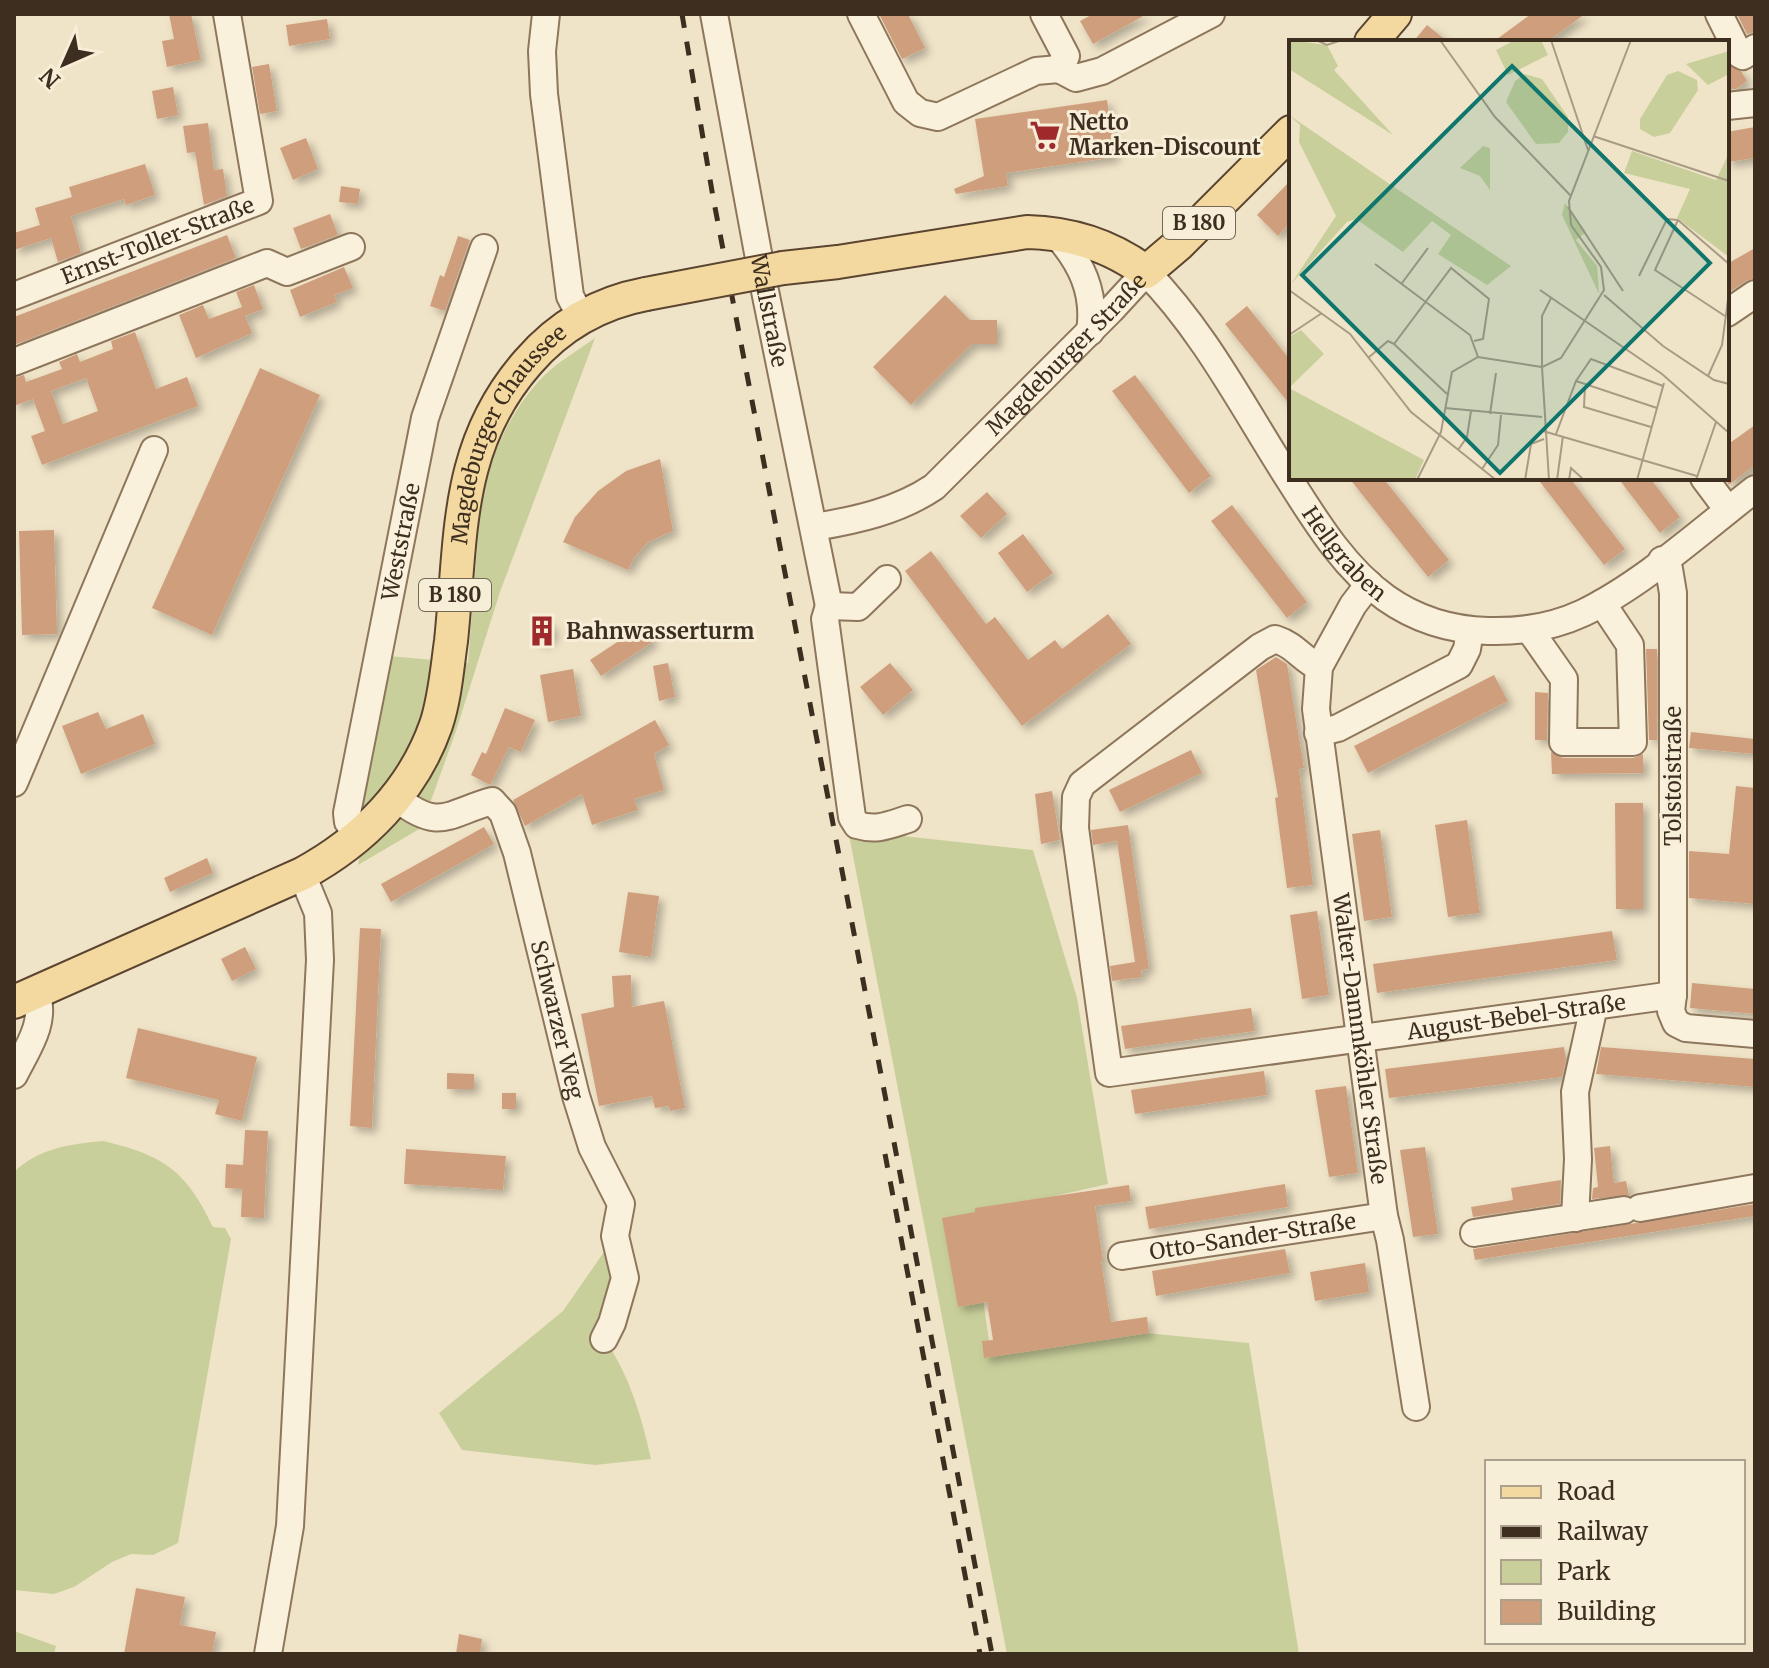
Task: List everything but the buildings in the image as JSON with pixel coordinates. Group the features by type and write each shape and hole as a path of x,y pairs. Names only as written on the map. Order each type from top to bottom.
{"main road":[{"path":"1373,40 1395,14"},
{"name":"Magdeburger Straße","path":"1146,272 1179,244 1289,134"},
{"name":"Magdeburger Chaussee","path":"25,997 331,859 360,836 396,798 424,752 437,723 463,510 470,467 480,437 504,392 521,370 559,332 581,317 606,303 646,294 783,268 896,254 1000,235 1055,233 1100,245 1146,272"}],"street":[{"name":"Ernst-Toller-Straße","path":"14,296 259,201 227,14"},
{"path":"546,14 542,51 544,94 570,296 581,317"},
{"name":"Wallstraße","path":"714,14 765,291 829,606 825,619 827,643 852,817 857,825 871,829 908,819"},
{"path":"861,14 906,102 920,113 938,117 1036,71 1059,69 1076,78 1102,71 1211,14"},
{"path":"1044,14 1066,56 1059,69"},
{"path":"1719,14 1739,54 1743,56 1755,48"},
{"path":"1729,106 1755,103"},
{"path":"1055,233 1076,258 1087,281 1091,308 1090,332"},
{"path":"14,362 267,263 287,272 351,247"},
{"name":"Weststraße","path":"360,836 348,822 347,813 425,418 484,248"},
{"name":"Magdeburger Straße","path":"815,527 894,509 934,487 1146,272"},
{"name":"Hellgraben","path":"1146,272 1183,312 1289,478"},
{"path":"1729,312 1755,294"},
{"path":"14,783 154,450"},
{"name":"Hellgraben","path":"1290,480 1338,552 1369,584 1413,614 1449,627 1470,630 1529,629 1562,622 1602,603 1755,489"},
{"path":"1706,480 1728,510"},
{"name":"Tolstoistraße","path":"1662,560 1669,569 1673,593 1673,995"},
{"path":"829,606 858,607 887,579"},
{"name":"Walter-Dammköhler Straße","path":"1369,584 1353,605 1319,667 1316,693 1318,733 1384,1216 1416,1407"},
{"path":"1529,629 1564,679 1563,742 1633,742 1630,645 1602,603"},
{"path":"1318,733 1338,728 1459,665 1467,649 1470,630"},
{"name":"August-Bebel-Straße","path":"1319,667 1305,659 1293,645 1275,639 1260,647 1082,784 1076,797 1075,828 1109,1073 1673,995"},
{"name":"Schwarzer Weg","path":"396,798 422,815 440,820 492,801 503,813 517,853 576,1096 592,1147 621,1204 615,1236 625,1278 604,1339"},
{"path":"268,1654 290,1526 320,960 318,913 302,874"},
{"path":"1673,995 1671,1011 1676,1023 1686,1028 1755,1034"},
{"path":"14,1075 36,1032 40,1011 25,997"},
{"path":"1575,1218 1578,1159 1575,1092 1594,1006"},
{"path":"1474,1233 1755,1188"},
{"name":"Otto-Sander-Straße","path":"1122,1256 1384,1216"}],"green space":[{"path":"595,338 500,592 455,734 421,828 358,865 367,822 355,809 388,656 468,663 481,496 492,462 506,428 525,398 554,367"},
{"path":"848,830 1033,850 1077,998 1108,1184 971,1215 991,1355 1146,1333 1249,1343 1299,1654 1007,1654"},
{"path":"103,1141 142,1152 170,1168 193,1191 213,1227 225,1228 231,1239 178,1543 153,1555 131,1554 112,1562 74,1587 54,1594 14,1590 14,1172 44,1152"},
{"path":"615,1236 625,1278 604,1339 621,1366 634,1396 651,1459 595,1465 462,1450 439,1413 563,1311"},
{"path":"14,1631 56,1646 54,1654 14,1654"}],"railway":[{"path":"682,14 713,197 992,1654"},
{"path":"885,1154 980,1654"}],"place":[{"name":"Netto Marken-Discount","path":"1045,135"},
{"name":"Bahnwasserturm","path":"542,631"}]}
